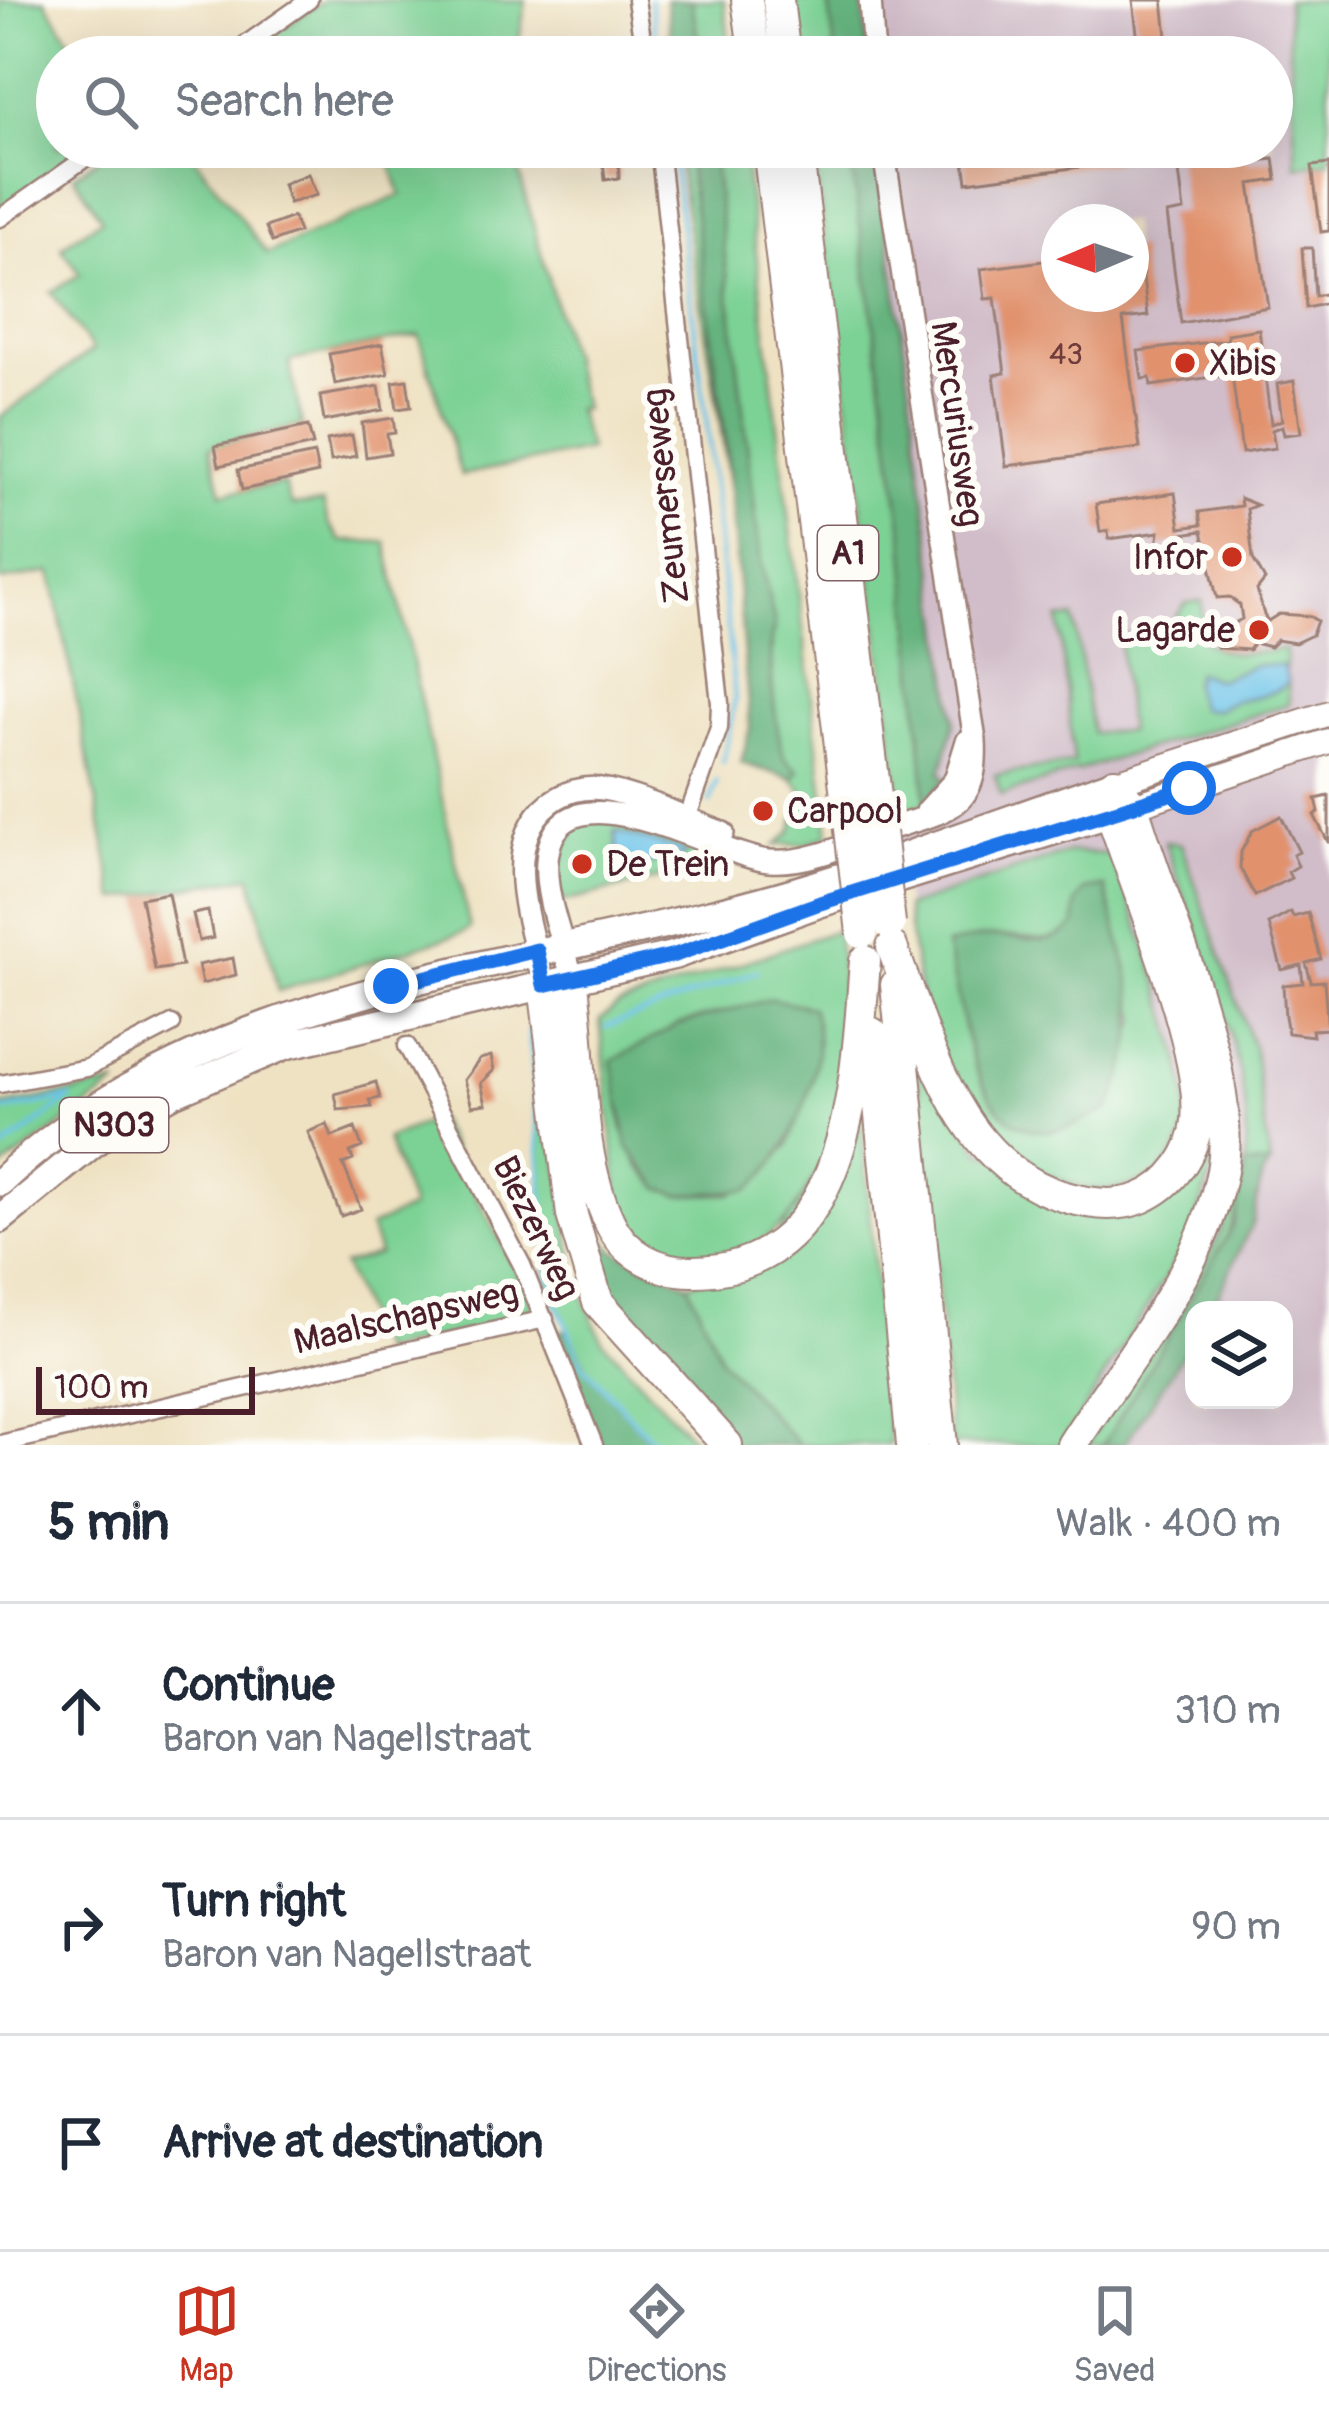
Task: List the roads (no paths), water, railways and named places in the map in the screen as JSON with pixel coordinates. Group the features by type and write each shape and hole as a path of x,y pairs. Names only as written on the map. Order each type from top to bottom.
{"highway":[{"path":"748,0 752,36"},
{"path":"778,0 782,36"},
{"name":"A1","path":"771,168 864,825"},
{"name":"A1","path":"799,168 864,825 942,1445"},
{"path":"1072,1445 1200,1238 1222,1168 1226,1122 1216,1065 1120,801"},
{"name":"A1","path":"877,941 940,1077 971,1128 997,1157 1032,1184 1088,1202 1138,1199 1162,1186 1190,1151 1198,1094 1120,801"},
{"name":"A1","path":"558,982 594,1172 611,1227 627,1248 657,1266 704,1271 764,1251 794,1228 830,1176 852,1103 877,941"},
{"name":"A1","path":"877,941 912,1445"},
{"path":"558,982 572,1215 590,1281 620,1331 727,1445"}],"main road":[{"path":"1120,801 1329,713"},
{"path":"1120,801 1329,741"},
{"name":"N303","path":"0,1182 98,1107 237,1039 391,986 822,884 1120,801"},
{"name":"N303","path":"0,1219 113,1126 246,1060 338,1030 675,955 1120,801"}],"street":[{"path":"258,36 309,0"},
{"path":"636,0 642,36"},
{"path":"870,0 873,36"},
{"path":"0,218 71,168"},
{"name":"Zeumerseweg","path":"661,168 720,703 718,728 684,826"},
{"name":"Mercuriusweg","path":"558,982 565,944 547,872 558,831 577,817 602,810 765,849 811,854 911,821 934,806 955,780 967,740 966,710 886,168"},
{"name":"Mercuriusweg","path":"558,982 537,950 521,852 531,824 568,793 594,788 684,826"},
{"path":"0,1084 87,1067 172,1024"},
{"name":"Biezerweg","path":"406,1046 545,1319 594,1445"},
{"name":"Maalschapsweg","path":"0,1444 545,1319"}],"water":[{"path":"1255,665 1283,666 1288,682 1271,693 1217,710 1200,709 1193,686 1197,672 1219,680"},
{"path":"615,831 686,851 685,856 619,870"}],"waterway":[{"path":"650,0 656,36"},
{"path":"674,168 707,424 735,699 723,762"},
{"path":"710,802 717,781"},
{"path":"606,1027 758,971"},
{"path":"529,1031 550,1286 583,1365 657,1445"},
{"path":"0,1111 71,1098 0,1151"}],"place":[{"name":"Xibis","path":"1185,363"},
{"name":"Infor","path":"1232,557"},
{"name":"Lagarde","path":"1259,630"},
{"name":"Carpool","path":"763,811"},
{"name":"De Trein","path":"582,864"}]}
